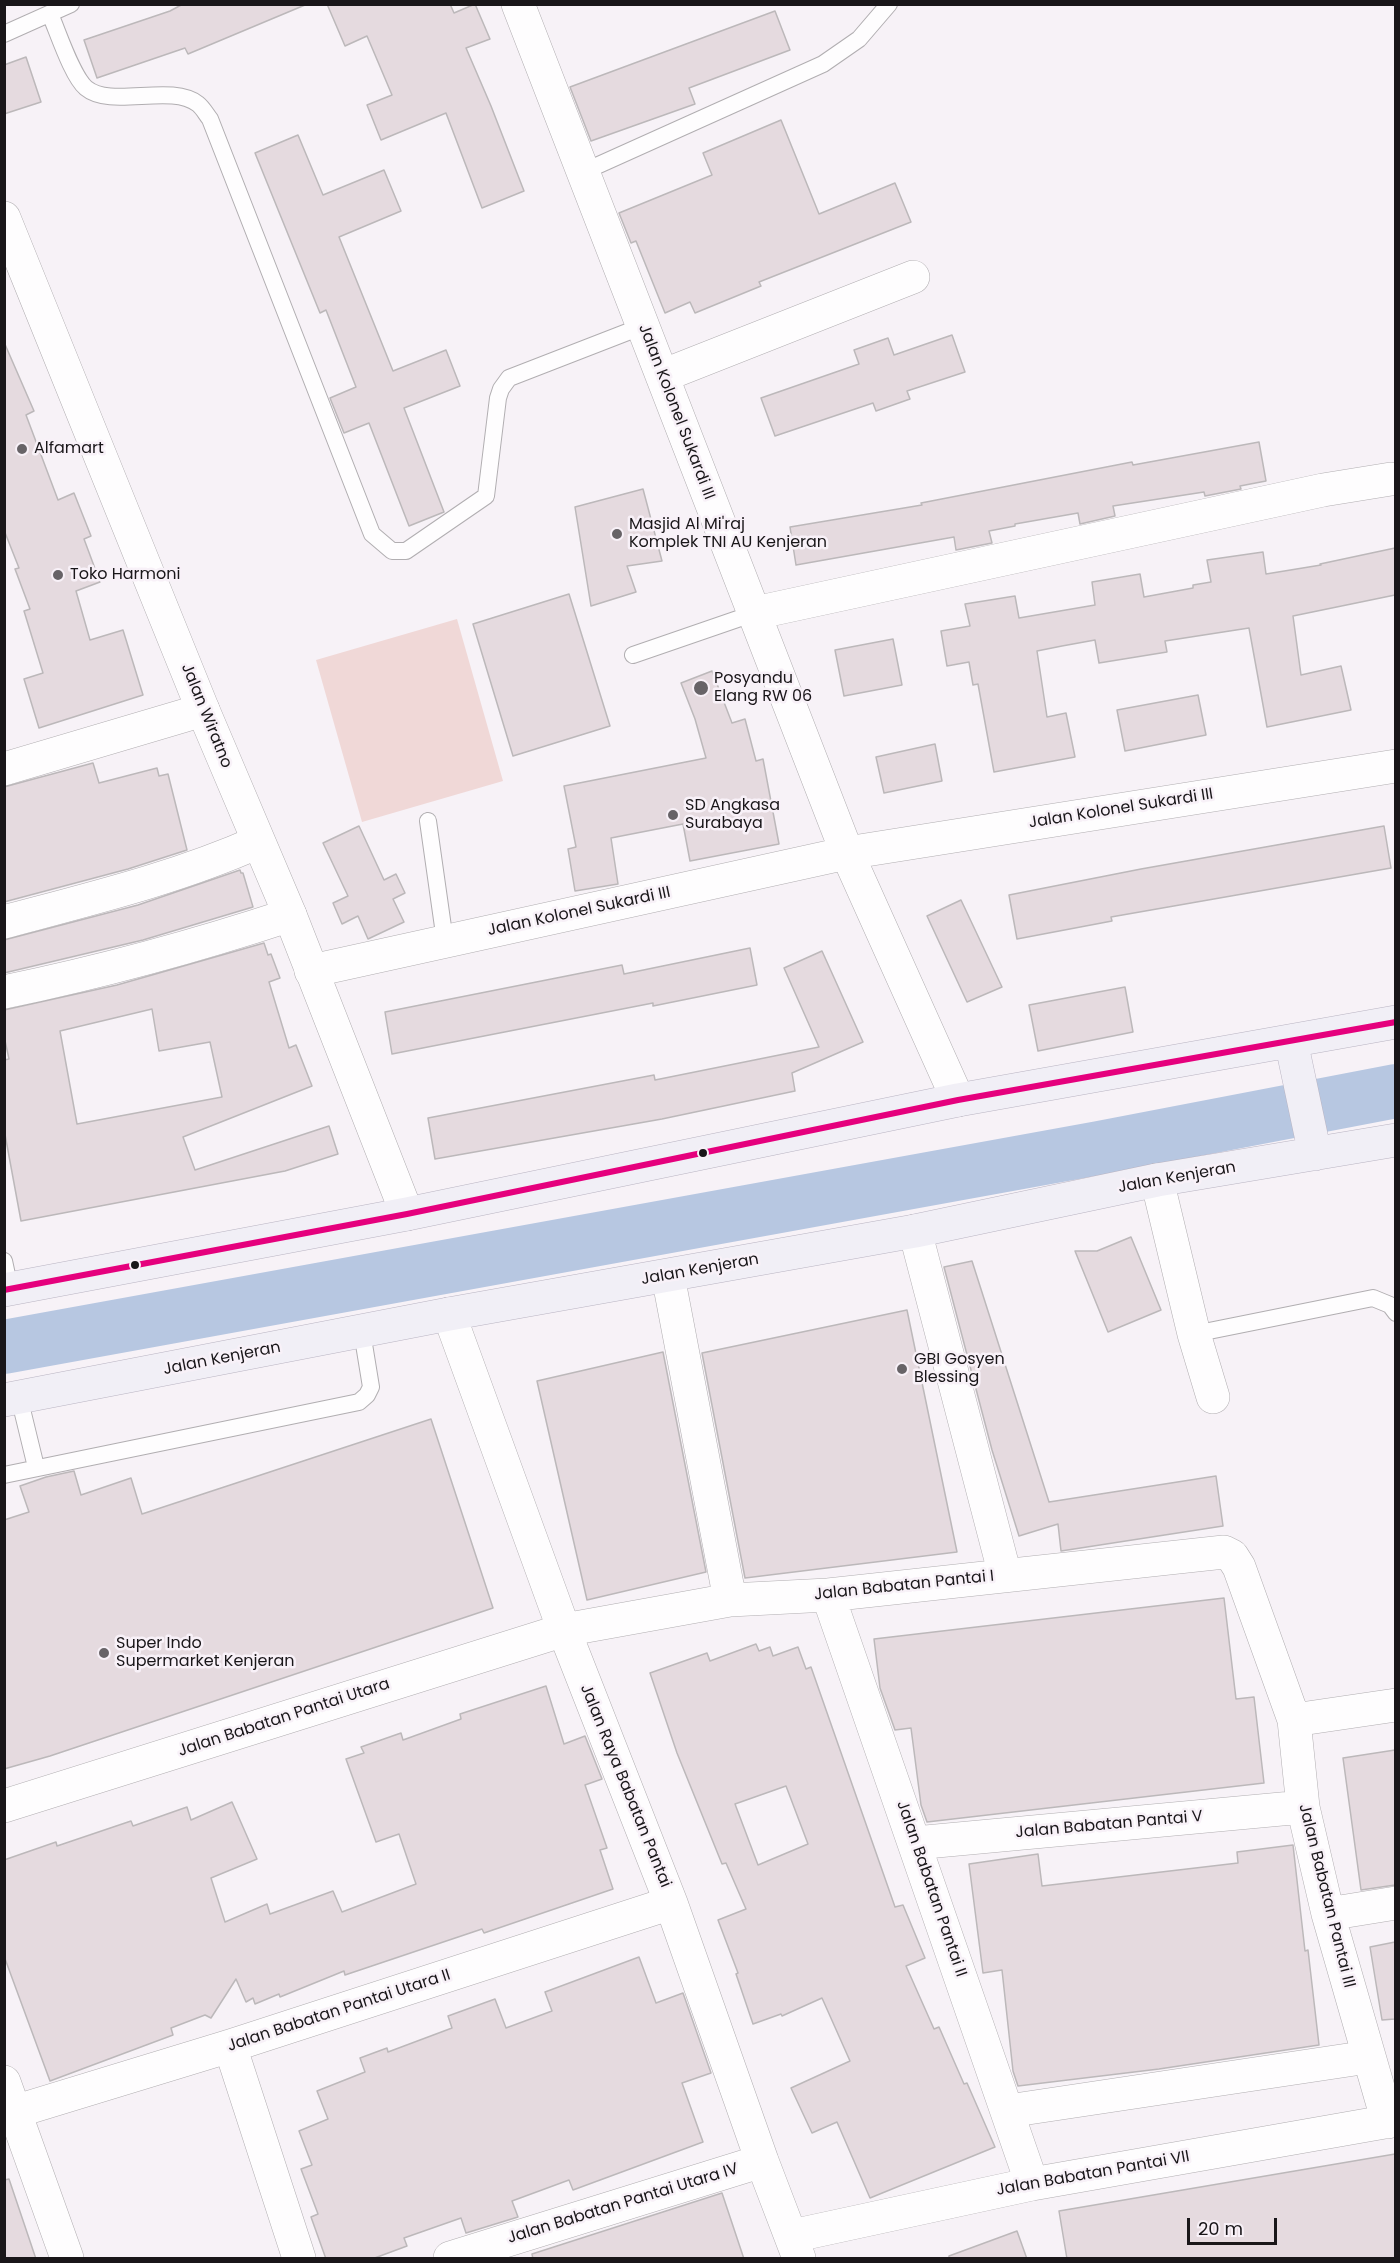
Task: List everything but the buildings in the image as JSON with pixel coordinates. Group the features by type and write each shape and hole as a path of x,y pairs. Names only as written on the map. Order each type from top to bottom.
{"main road":[{"path":"6,1280 407,1214 958,1100 1292,1044 1395,1022"},
{"path":"1292,1044 1314,1150"},
{"name":"Jalan Kenjeran","path":"12,1398 449,1314 915,1231 1157,1180 1314,1150 1395,1140"}],"street":[{"name":"Jalan Kolonel Sukardi III","path":"518,4 847,853 958,1100"},
{"name":"Jalan Wiratno","path":"4,218 203,710 290,915 407,1214"},
{"path":"662,376 913,277"},
{"path":"755,613 1323,489 1391,479"},
{"path":"4,769 203,710"},
{"name":"Jalan Kolonel Sukardi III","path":"311,971 847,853 1395,766"},
{"path":"4,922 103,896 203,864 258,842"},
{"path":"4,992 77,977 290,915"},
{"path":"1157,1180 1194,1334 1213,1397"},
{"path":"915,1231 1005,1575"},
{"path":"668,1275 730,1600"},
{"name":"Jalan Raya Babatan Pantai","path":"449,1314 564,1630 671,1903 762,2161 796,2247"},
{"name":"Jalan Babatan Pantai I","path":"564,1630 730,1600 828,1595 1224,1552 1232,1556 1239,1567"},
{"name":"Jalan Babatan Pantai Ill","path":"1239,1567 1294,1720 1303,1807 1329,1914 1368,2057 1392,2121"},
{"name":"Jalan Babatan Pantai II","path":"828,1595 1032,2184"},
{"name":"Jalan Babatan Pantai Utara","path":"4,1806 564,1630"},
{"path":"1294,1720 1395,1705"},
{"name":"Jalan Babatan Pantai V","path":"915,1843 1303,1807"},
{"name":"Jalan Babatan Pantai Utara II","path":"8,2103 230,2046 671,1903"},
{"path":"1329,1914 1395,1903"},
{"path":"230,2046 299,2259"},
{"path":"1008,2111 1368,2057"},
{"path":"8,2103 67,2259"},
{"name":"Jalan Babatan Pantai VII","path":"796,2247 1032,2184 1392,2121"},
{"name":"Jalan Babatan Pantai Utara IV","path":"450,2259 762,2161"}],"lane":[{"path":"4,34 71,4"},
{"path":"583,172 823,64 859,39 889,4"},
{"path":"50,14 79,79 88,89 99,94 115,96 180,96 198,104 210,118 372,534 392,550 406,551 486,496 498,398 509,378 643,326"},
{"path":"633,655 755,613"},
{"path":"428,821 446,941"},
{"path":"1194,1334 1373,1298 1390,1305 1395,1313"},
{"path":"4,1474 359,1402 368,1395 371,1388 362,1332"},
{"path":"12,1398 36,1467"}],"shaded area":[{"path":"457,619 503,781 362,822 316,660"}],"waterway":[{"path":"4,1347 1099,1148 1396,1091"}],"transit line":[{"path":"4,1290 407,1214 958,1100 1396,1022"}],"place":[{"name":"Alfamart","path":"22,449"},
{"name":"Masjid Al Mi'raj Komplek TNI AU Kenjeran","path":"617,534"},
{"name":"Toko Harmoni","path":"58,575"},
{"name":"Posyandu Elang RW 06","path":"701,688"},
{"name":"SD Angkasa Surabaya","path":"673,815"},
{"name":"GBI Gosyen Blessing","path":"902,1369"},
{"name":"Super Indo Supermarket Kenjeran","path":"104,1653"}]}
